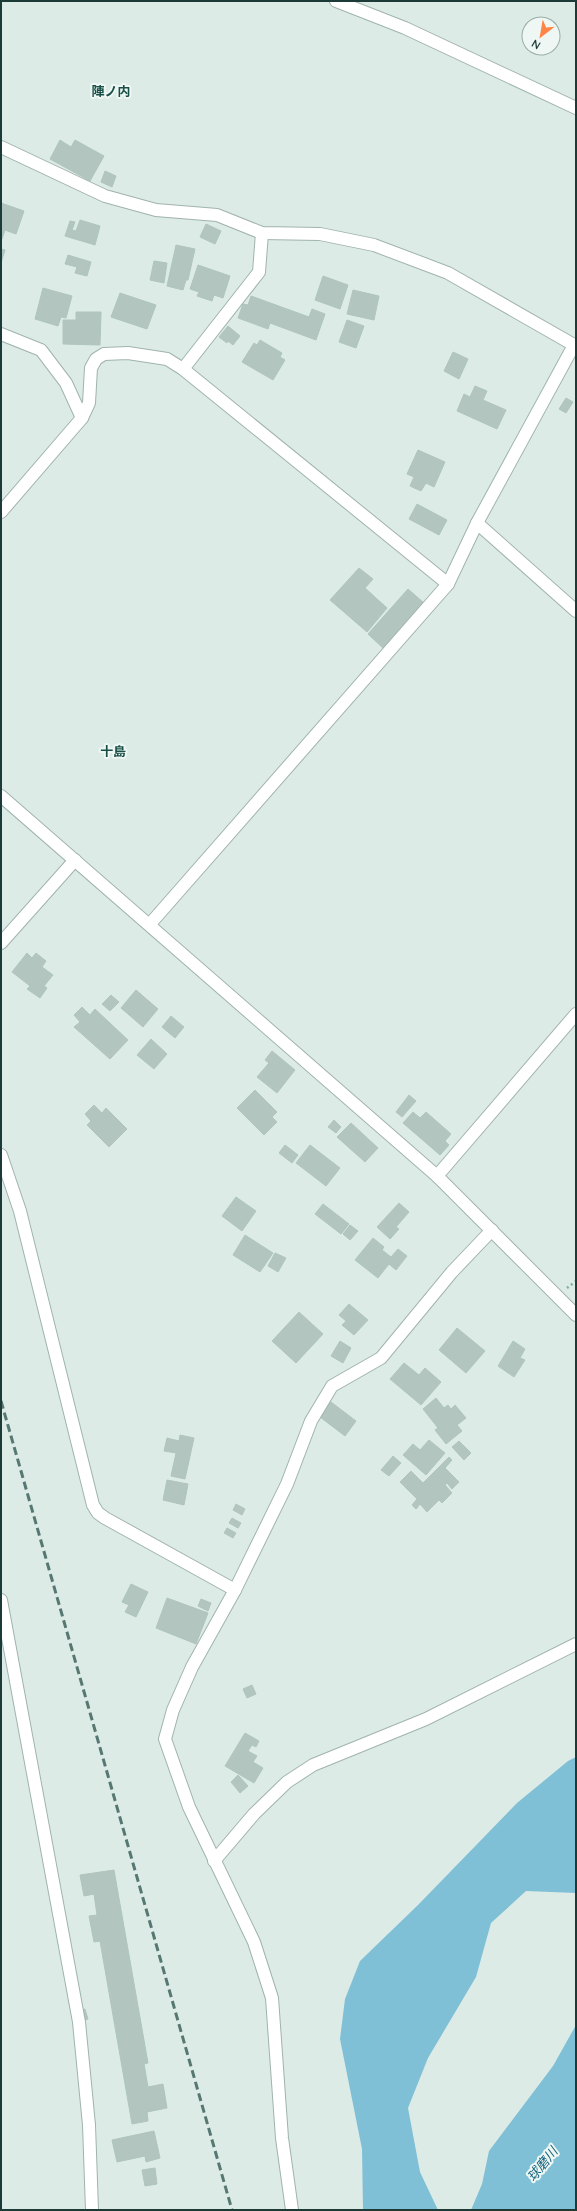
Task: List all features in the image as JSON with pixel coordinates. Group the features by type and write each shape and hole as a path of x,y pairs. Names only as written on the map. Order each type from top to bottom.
{"street":[{"path":"336,1 405,28 576,108"},
{"path":"1,147 105,196 156,210 217,215 262,233 320,234 374,245 448,273 574,345 476,523 448,584 150,924"},
{"path":"183,368 259,272 262,233"},
{"path":"1,334 42,350 66,383 82,418"},
{"path":"1,512 82,418 89,403 91,368 96,359 104,354 128,353 167,359 183,368 448,584"},
{"path":"476,523 576,611"},
{"path":"1,796 150,924 437,1176 576,1315"},
{"path":"1,943 75,860"},
{"path":"437,1176 576,1014"},
{"path":"1,1155 20,1211 93,1505 98,1513 105,1518 235,1590"},
{"path":"292,2210 282,2138 272,1998 254,1942 188,1807 165,1739 173,1710 192,1667 235,1590 286,1484 311,1421 332,1386 381,1358 452,1272 492,1230"},
{"path":"1,1600 79,2022 88,2125 92,2210"},
{"path":"214,1861 254,1814 287,1782 313,1765 426,1719 576,1644"}],"water":[{"path":"576,1757 576,1893 526,1891 491,1923 476,1977 428,2058 408,2108 420,2172 438,2210 363,2210 362,2149 340,2039 345,1999 360,1961 418,1905 517,1803 568,1761"},
{"name":"球磨川","path":"576,2025 576,2210 471,2210 482,2184 489,2151 553,2066"}],"building":[{"path":"60,140 71,147 75,140 104,156 90,181 50,159"},
{"path":"105,171 116,176 112,187 101,182"},
{"path":"1,203 24,211 16,234 5,230 2,239"},
{"path":"80,220 100,226 95,245 65,236 70,221 75,222 72,230 76,231"},
{"path":"206,224 221,231 215,244 200,237"},
{"path":"176,245 195,249 188,280 186,280 183,290 167,286"},
{"path":"1,249 5,250 1,263"},
{"path":"68,255 91,262 87,276 75,273 77,267 65,264"},
{"path":"154,261 167,263 164,283 150,280"},
{"path":"198,265 230,276 223,298 214,295 212,301 197,296 199,292 190,289"},
{"path":"323,276 348,285 340,309 315,300"},
{"path":"43,288 72,296 66,318 61,317 58,326 35,319"},
{"path":"353,290 379,296 374,320 347,314"},
{"path":"120,293 156,305 147,329 111,317"},
{"path":"251,296 309,317 312,309 325,314 316,340 270,323 268,329 238,318 243,304 248,305"},
{"path":"76,312 101,312 100,345 63,344 63,320 76,320"},
{"path":"347,320 364,326 356,348 339,342"},
{"path":"228,326 240,336 233,345 228,341 227,343 219,337"},
{"path":"260,340 282,353 280,357 285,360 273,380 242,362 254,343 257,345"},
{"path":"453,352 468,359 459,379 444,371"},
{"path":"475,386 487,391 483,400 506,410 497,429 457,411 464,394 470,397"},
{"path":"566,398 573,402 566,413 559,409"},
{"path":"418,450 445,462 434,487 426,483 421,491 410,486 414,477 407,474"},
{"path":"417,504 447,520 439,535 409,519"},
{"path":"359,568 373,579 365,588 387,608 367,632 330,600"},
{"path":"408,589 424,603 384,649 368,634"},
{"path":"27,953 32,958 36,953 46,961 42,967 53,975 44,986 47,988 40,998 27,989 30,986 12,972"},
{"path":"136,990 158,1009 143,1027 121,1008"},
{"path":"111,995 119,1002 110,1011 102,1004"},
{"path":"82,1007 90,1015 95,1009 128,1040 110,1059 74,1027 80,1022 74,1015"},
{"path":"171,1016 184,1027 175,1038 162,1027"},
{"path":"151,1039 167,1054 154,1069 137,1055"},
{"path":"272,1051 295,1070 277,1093 257,1077 269,1063 265,1060"},
{"path":"255,1090 277,1112 272,1117 277,1122 264,1135 237,1108"},
{"path":"409,1095 416,1101 402,1117 396,1112"},
{"path":"94,1105 102,1113 106,1108 127,1129 109,1147 87,1125 91,1121 85,1114"},
{"path":"413,1112 420,1118 426,1112 451,1134 445,1141 449,1145 440,1155 403,1123"},
{"path":"334,1120 341,1127 336,1133 328,1127"},
{"path":"351,1123 378,1148 365,1162 337,1137"},
{"path":"285,1145 298,1155 292,1163 279,1153"},
{"path":"310,1145 340,1168 326,1186 296,1163"},
{"path":"236,1197 256,1211 242,1231 222,1216"},
{"path":"399,1203 409,1212 396,1227 399,1229 390,1239 377,1227"},
{"path":"323,1204 349,1224 341,1234 315,1214"},
{"path":"350,1225 358,1231 350,1240 343,1234"},
{"path":"245,1235 273,1253 260,1272 233,1255"},
{"path":"373,1238 384,1247 382,1250 391,1257 398,1249 407,1256 396,1270 389,1264 378,1278 355,1260"},
{"path":"275,1253 286,1258 278,1272 268,1266"},
{"path":"349,1304 368,1320 354,1335 342,1325 346,1321 339,1315"},
{"path":"299,1312 323,1334 296,1363 272,1341"},
{"path":"457,1328 485,1351 466,1373 439,1350"},
{"path":"340,1341 351,1348 343,1363 331,1356"},
{"path":"513,1341 525,1349 520,1358 525,1360 514,1377 498,1366"},
{"path":"404,1363 419,1375 425,1368 441,1382 421,1405 390,1379"},
{"path":"436,1398 444,1408 448,1405 451,1409 455,1405 466,1418 457,1425 462,1431 446,1444 435,1430 438,1428 423,1409"},
{"path":"331,1402 356,1421 345,1436 320,1417"},
{"path":"180,1435 194,1438 185,1479 171,1476 176,1453 164,1451 167,1438 179,1441"},
{"path":"429,1440 445,1453 426,1475 403,1455 413,1444 420,1450"},
{"path":"459,1441 471,1453 464,1460 452,1447"},
{"path":"393,1456 401,1463 389,1476 381,1470"},
{"path":"449,1457 452,1460 445,1468 459,1482 452,1489 447,1483 445,1485 452,1493 442,1503 439,1500 427,1512 420,1504 416,1509 412,1505 417,1499 400,1482 411,1471 423,1483"},
{"path":"167,1480 188,1484 184,1505 163,1500"},
{"path":"236,1504 245,1509 242,1515 233,1510"},
{"path":"232,1518 241,1523 238,1528 229,1523"},
{"path":"227,1528 236,1533 233,1538 224,1533"},
{"path":"131,1584 148,1592 136,1617 125,1612 129,1605 122,1602"},
{"path":"167,1598 208,1613 196,1644 156,1628"},
{"path":"201,1599 211,1603 208,1611 198,1606"},
{"path":"252,1685 256,1694 247,1698 243,1689"},
{"path":"245,1733 259,1741 256,1747 252,1745 248,1751 257,1756 253,1762 263,1768 254,1783 225,1766"},
{"path":"238,1775 248,1786 240,1793 231,1782"},
{"path":"114,1870 148,2063 144,2064 148,2087 163,2084 167,2108 147,2112 148,2121 132,2124 100,1941 94,1942 89,1916 97,1915 94,1894 84,1896 80,1875"},
{"path":"85,2009 88,2019 82,2021 79,2011"},
{"path":"154,2131 160,2158 146,2162 145,2156 117,2162 112,2140"},
{"path":"155,2168 157,2184 145,2186 142,2170"}],"railway":[{"path":"1,1401 232,2210"}],"district":[{"name":"陣ノ内","path":"111,91"},
{"name":"十島","path":"113,751"}]}
